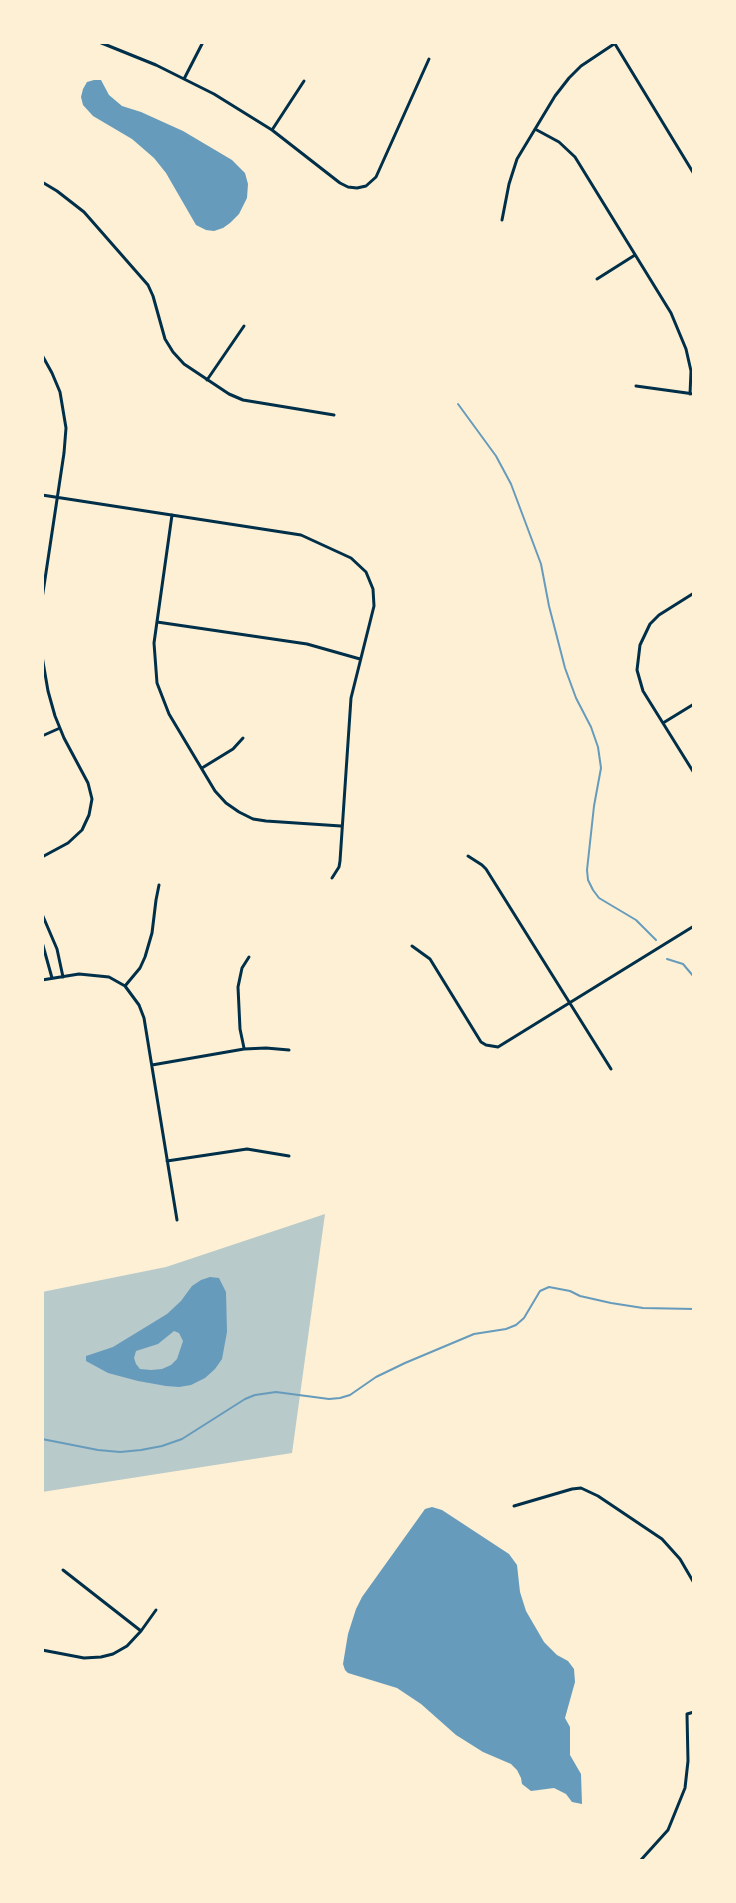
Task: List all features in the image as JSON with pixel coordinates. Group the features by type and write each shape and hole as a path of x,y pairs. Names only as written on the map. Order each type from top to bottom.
{"street":[{"path":"99,42 149,62 224,99 272,130 344,185 357,189 366,186 376,177 429,59"},
{"path":"184,79 203,42"},
{"path":"502,220 513,170 555,96 581,66 615,43 694,174"},
{"path":"272,130 304,81"},
{"path":"535,129 568,148 575,157 671,313 683,338 692,394 636,386"},
{"path":"42,182 84,212 141,277 152,292 170,348 184,364 229,394 243,400 334,415"},
{"path":"597,279 635,255"},
{"path":"207,380 244,326"},
{"path":"42,356 58,385 65,413 66,444 42,599"},
{"path":"42,495 302,535 351,558 369,577 373,589 373,614 349,710 339,867 332,878"},
{"path":"172,514 154,656 160,694 169,714 221,798 233,809 246,816 266,821 341,825"},
{"path":"694,593 658,615 644,634 640,645 637,670 643,691 694,773"},
{"path":"157,622 307,644 360,659"},
{"path":"42,656 50,700 60,729 92,794 91,809 85,825 75,837 42,857"},
{"path":"663,723 694,704"},
{"path":"42,736 60,729"},
{"path":"202,768 233,749 243,738"},
{"path":"468,856 486,869 610,1069"},
{"path":"125,986 140,968 145,957 152,933 159,885"},
{"path":"42,914 57,949 63,977"},
{"path":"412,946 430,959 477,1037 486,1045 498,1047 694,926"},
{"path":"42,942 52,979"},
{"path":"244,1049 240,1029 238,987 242,968 249,957"},
{"path":"42,980 79,974 100,975 118,981 135,998 143,1014 177,1220"},
{"path":"152,1065 244,1049 289,1050"},
{"path":"167,1161 247,1149 289,1156"},
{"path":"514,1506 581,1488 598,1496 662,1539 680,1559 694,1582"},
{"path":"63,1570 141,1631"},
{"path":"42,1650 84,1658 113,1654 127,1646 156,1610"},
{"path":"640,1861 668,1830 685,1788 688,1761 687,1714 694,1712"}],"shaded area":[{"path":"325,1214 292,1453 42,1492 42,1292 166,1267"}],"water":[{"path":"101,80 109,95 122,106 183,131 232,160 245,173 248,184 247,198 239,214 223,228 214,231 196,225 166,173 154,158 132,139 93,116 83,105 81,97 83,89 87,82"},
{"path":"210,1277 219,1278 226,1292 227,1332 222,1359 205,1378 191,1385 166,1386 108,1373 86,1361 86,1356 113,1347 167,1314 192,1286","holes":["174,1331 179,1333 183,1341 177,1359 171,1365 162,1369 140,1369 134,1358 136,1351 158,1344"]},
{"path":"432,1507 442,1510 509,1554 517,1565 520,1592 526,1611 544,1642 557,1655 568,1661 574,1669 575,1682 565,1718 570,1727 570,1755 581,1774 582,1804 572,1802 566,1794 554,1788 531,1791 522,1784 517,1770 511,1764 483,1752 456,1735 421,1704 397,1688 348,1673 345,1670 343,1664 348,1634 362,1597 425,1509"}],"waterway":[{"path":"458,404 496,456 511,484 541,564 565,668 598,747 601,768 594,806 587,870 588,880 599,898 636,920 656,940"},
{"path":"667,959 683,964 694,977"},
{"path":"42,1439 98,1450 120,1452 141,1450 182,1439 255,1395 276,1392 329,1399 340,1398 350,1395 376,1377 405,1363 474,1334 506,1329 516,1325 524,1318 540,1291 549,1287 611,1303 643,1308 694,1309"}]}
